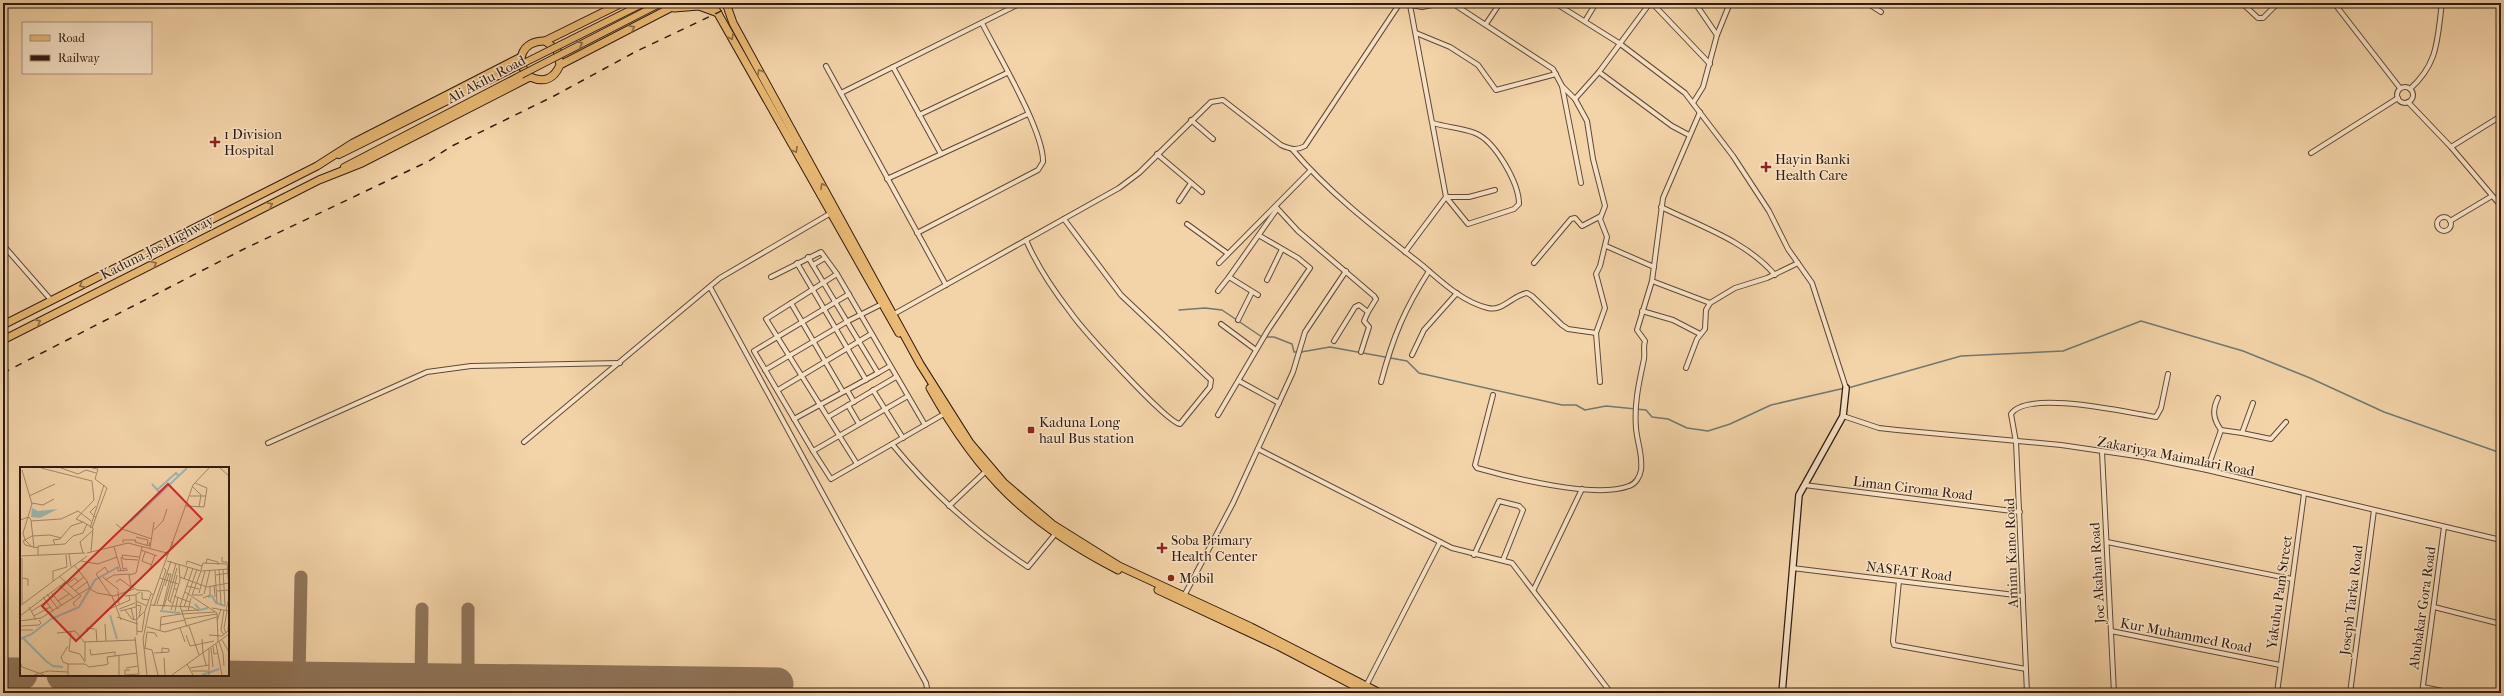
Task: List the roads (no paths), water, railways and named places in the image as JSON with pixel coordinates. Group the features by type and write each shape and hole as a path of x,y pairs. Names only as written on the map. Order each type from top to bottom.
{"highway":[{"path":"622,3 545,41 530,43 525,48 521,57 521,65 530,77 544,80 552,78 560,65 680,3"},
{"path":"712,3 944,414 960,439 985,472 1014,500 1056,533 1120,571 1367,689 1380,693"},
{"path":"726,4 733,23 894,314 920,364 957,424 981,458 1004,483 1052,524 1071,538 1120,566 1184,596 1367,689"},
{"path":"669,9 699,6 718,13"},
{"path":"545,41 558,50 560,65"},
{"name":"Kaduna-Jos Highway","path":"3,324 314,168 353,143 521,57"},
{"name":"Kaduna-Jos Highway","path":"3,340 321,179 362,163 530,77"},
{"path":"314,168 321,179"}],"main road":[{"name":"Ali Akilu Road","path":"314,168 644,3"},
{"name":"Ali Akilu Road","path":"321,179 661,3"}],"street":[{"path":"841,93 1021,3"},
{"path":"894,314 1119,188 1211,102 1223,100 1281,145 1292,149 1298,149 1305,146 1400,3 1422,7 1442,3"},
{"path":"1452,3 1546,64 1556,74 1562,86 1581,183"},
{"path":"1486,24 1500,3"},
{"path":"1555,3 1619,44 1675,85 1693,103 1750,182 1798,263 1812,283 1847,390 1843,416 1804,485 1796,513 1782,693"},
{"path":"1585,21 1596,3"},
{"path":"1575,99 1599,72 1651,3 1710,64"},
{"path":"1695,3 1717,35"},
{"path":"1693,103 1703,87 1717,35 1730,3"},
{"path":"1867,3 1881,12"},
{"path":"2242,3 2258,18 2263,18 2278,3"},
{"path":"2334,3 2400,88 2410,89 2422,80 2431,66 2437,45 2442,3"},
{"path":"1410,5 1446,197 1468,224 1514,209 1519,204 1518,189 1488,143 1475,133 1433,124"},
{"path":"917,233 1038,170 1043,162 1043,155 1028,114 982,23"},
{"path":"1416,33 1450,47 1478,64 1496,90 1556,74"},
{"path":"826,66 946,285"},
{"path":"893,67 941,154"},
{"path":"1599,72 1672,126 1689,135"},
{"path":"919,115 1007,73"},
{"path":"1562,86 1575,99 1587,120 1593,159 1605,206 1601,216 1601,223 1607,237 1606,246 1596,274 1605,308 1596,333 1600,382"},
{"path":"2311,153 2398,98 2400,88"},
{"path":"2408,102 2412,98 2410,89"},
{"path":"2398,98 2408,102 2451,147 2501,206"},
{"path":"1493,395 1475,467 1506,476 1582,489 1610,490 1629,486 1636,482 1641,472 1642,459 1636,430 1635,404 1644,357 1645,341 1638,330 1642,311 1652,281 1662,218 1661,207 1669,181 1700,112"},
{"path":"887,179 1028,114"},
{"path":"2451,147 2501,116"},
{"path":"1191,120 1214,139"},
{"path":"1292,149 1310,170 1405,252 1457,293 1472,302 1488,308 1497,308 1526,293 1532,296 1568,329 1596,333"},
{"path":"1157,154 1202,192"},
{"path":"1219,263 1227,253 1276,208 1310,170"},
{"path":"1179,201 1191,183"},
{"path":"1446,197 1469,198 1495,190"},
{"path":"2450,221 2492,196"},
{"path":"1405,252 1446,197"},
{"path":"1661,207 1746,249 1763,261 1775,275"},
{"path":"1218,291 1260,236 1276,208"},
{"path":"1276,208 1376,299 1364,321 1369,327 1361,352"},
{"path":"524,442 720,278 831,213"},
{"path":"1534,263 1571,219 1575,218 1582,226 1601,216"},
{"path":"1026,240 1042,271 1085,330 1166,415 1175,422 1182,422 1210,387 1211,380 1121,295 1064,219"},
{"path":"1186,224 1227,253"},
{"path":"1218,415 1264,336 1310,268 1260,236"},
{"path":"3,245 51,300"},
{"path":"1606,246 1654,267"},
{"path":"1267,280 1282,249"},
{"path":"771,277 820,251 837,274 925,425"},
{"path":"808,257 837,302 878,373"},
{"path":"813,265 826,258"},
{"path":"797,263 866,380"},
{"path":"1686,368 1700,334 1704,329 1706,310 1710,303 1735,288 1775,275 1798,263"},
{"path":"1184,596 1233,502 1258,449 1299,355 1300,347 1310,322 1346,271"},
{"path":"1381,382 1387,358 1404,313 1429,271"},
{"path":"837,274 766,319 857,464"},
{"path":"1229,277 1258,295"},
{"path":"1652,281 1710,303"},
{"path":"710,287 926,683 928,693"},
{"path":"1238,320 1252,292"},
{"path":"1412,355 1424,330 1457,293"},
{"path":"849,294 754,351 830,479 944,414"},
{"path":"791,303 825,361 854,402"},
{"path":"765,370 848,321 882,304"},
{"path":"1334,341 1357,305 1368,312"},
{"path":"1642,311 1673,320 1700,334"},
{"path":"1221,324 1256,350"},
{"path":"778,390 871,334"},
{"path":"268,443 427,372 472,366 620,363"},
{"path":"794,419 890,366"},
{"name":"Aminu Kano Road","path":"2027,693 2020,512 2016,442 2012,412 2038,402 2049,402 2156,417 2161,408 2168,374"},
{"path":"828,417 896,377"},
{"path":"1239,381 1279,403"},
{"path":"873,390 903,438"},
{"path":"813,451 908,396"},
{"path":"2207,470 2221,430 2214,417 2213,410 2218,398"},
{"path":"2242,433 2253,403"},
{"path":"848,405 859,424"},
{"name":"Zakariyya Maimalari Road","path":"1843,416 1885,429 2061,445 2207,470 2501,540"},
{"path":"2221,430 2271,439 2286,422"},
{"path":"892,444 922,480 949,506 987,540 1028,568 1056,533"},
{"path":"1258,449 1440,542 1474,555 1503,560 1517,566 1611,693"},
{"name":"Joe Akahan Road","path":"2102,452 2114,693"},
{"path":"949,506 985,472"},
{"name":"Liman Ciroma Road","path":"1804,485 2020,512"},
{"path":"1534,589 1582,489"},
{"name":"Yakubu Pam Street","path":"2277,693 2304,494"},
{"path":"1474,555 1500,501 1519,506 1523,510 1503,560"},
{"name":"Joseph Tarka Road","path":"2350,693 2374,510"},
{"name":"Abubakar Gora Road","path":"2422,693 2444,526"},
{"path":"1367,689 1440,542"},
{"path":"2107,542 2292,579"},
{"name":"NASFAT Road","path":"1792,568 2023,596"},
{"path":"1899,581 1893,641 1894,646 2026,669"},
{"path":"2434,607 2501,624"},
{"name":"Kur Muhammed Road","path":"2111,631 2280,665"},
{"path":"2423,687 2452,693"}],"waterway":[{"path":"1179,310 1205,308 1222,310 1262,337 1274,337 1292,344 1294,352 1297,352"},
{"path":"1848,388 1961,356 2063,351 2141,321 2243,351 2310,378 2384,412 2501,453"},
{"path":"1301,352 1330,347 1407,361 1419,373 1562,405 1576,405 1585,410 1606,406 1646,410 1652,417 1668,419 1687,428 1708,431 1730,424 1771,405 1845,388"}],"railway":[{"path":"3,373 242,250 429,161 450,147 554,96 635,52 738,3"}],"place":[{"name":"1 Division Hospital","path":"215,142"},
{"name":"Hayin Banki Health Care","path":"1766,167"},
{"name":"Kaduna Long haul Bus station","path":"1031,430"},
{"name":"Soba Primary Health Center","path":"1162,548"},
{"name":"Mobil","path":"1171,578"}]}
